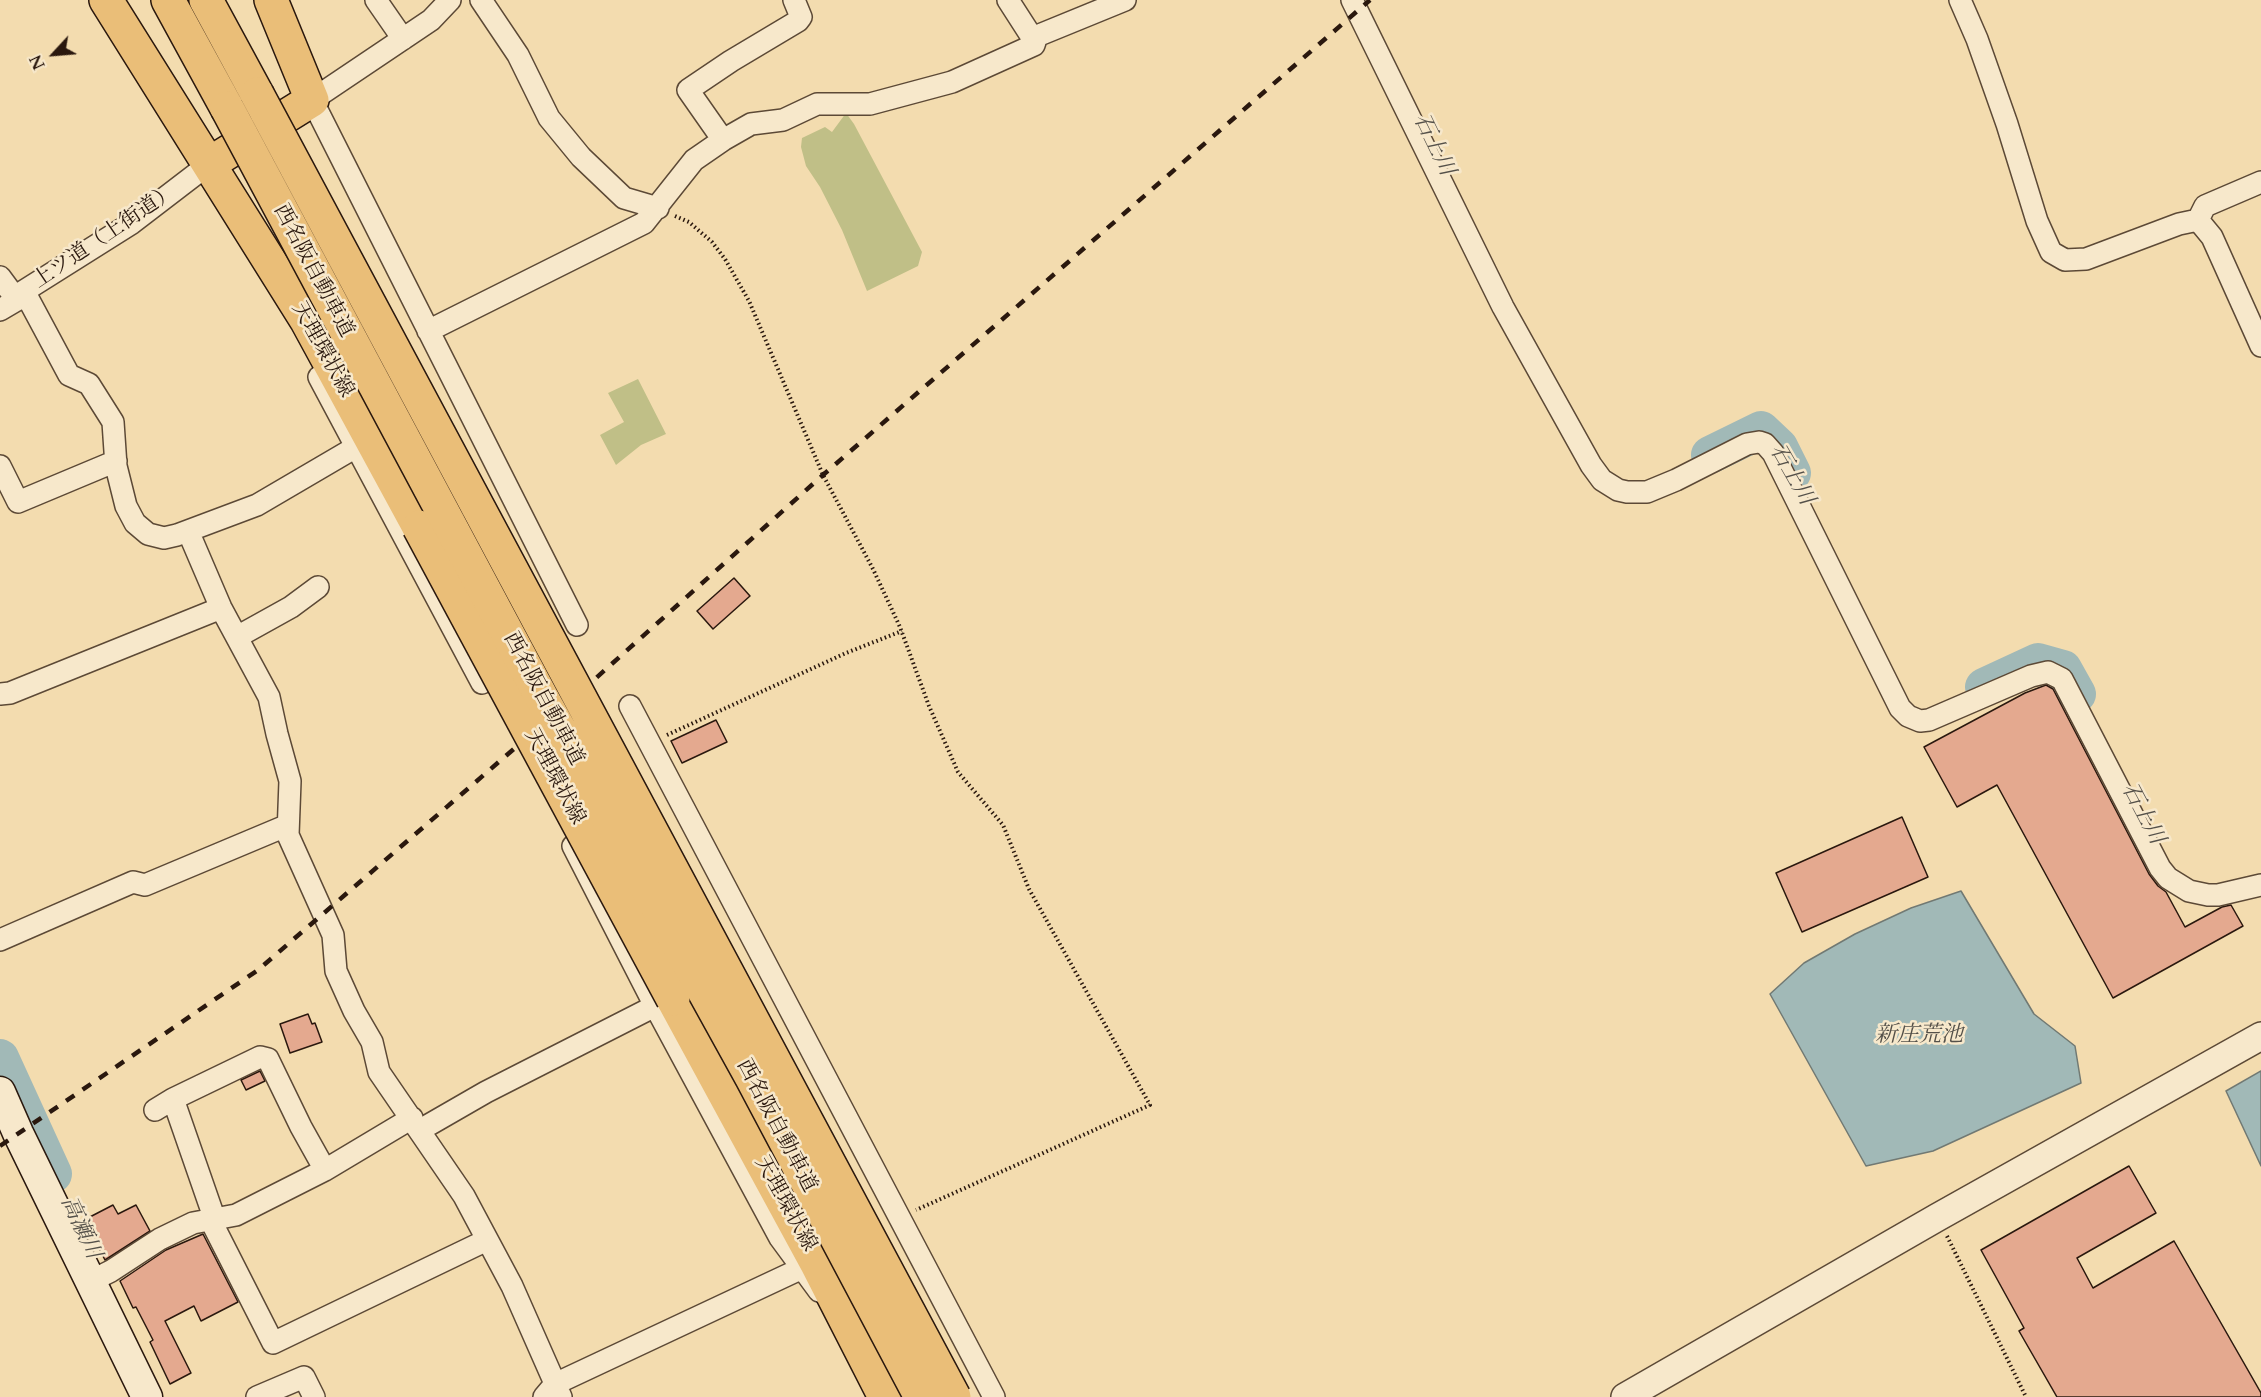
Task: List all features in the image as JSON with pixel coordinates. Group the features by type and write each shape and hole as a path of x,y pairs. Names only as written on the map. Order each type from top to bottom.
{"main road":[{"name":"天理環状線","path":"106,0 307,321 419,527 664,1003 808,1265 851,1331 885,1397"},
{"path":"157,0 210,79"},
{"name":"西名阪自動車道","path":"168,0 530,676 752,1078 921,1397"},
{"name":"西名阪自動車道","path":"206,0 954,1397"},
{"path":"222,0 231,17 250,81"},
{"path":"209,164 312,100 271,0"},
{"path":"0,1092 7,1125 99,1277 147,1397"}],"street":[{"path":"376,0 403,39"},
{"path":"450,0 431,20 312,100 577,625"},
{"path":"482,0 518,56 549,118 581,157 624,198 658,208"},
{"path":"723,140 688,90 798,21 801,17 794,0"},
{"path":"428,331 645,223 694,160 751,124 783,120 817,104 870,104 952,82 1034,45 1035,42 1008,0"},
{"path":"1032,38 1125,0"},
{"path":"1352,0 1503,307 1602,480 1618,490 1647,492 1747,444 1759,442 1765,444 1773,453 1900,708 1908,717 1920,721 1929,720 2031,676 2048,672 2062,680 2160,868 2168,878 2189,891 2208,895 2218,895 2261,885"},
{"path":"1960,0 1977,39 2000,103 2037,221 2051,252 2066,260 2086,259 2179,224 2198,220"},
{"name":"上ツ道（上街道）","path":"14,300 132,223 209,164"},
{"path":"2198,220 2205,206 2261,182"},
{"path":"2198,220 2212,237 2261,346"},
{"path":"258,242 286,314 482,683"},
{"path":"0,277 69,375 89,384 113,422 116,461 126,506 135,523 148,534 164,538 257,505 356,447"},
{"path":"0,466 18,502 116,461"},
{"path":"188,531 221,608 269,697 290,781 288,835 333,935 336,971 354,1011 372,1042 380,1072 464,1196 512,1286 553,1393 808,1265"},
{"path":"237,636 291,607 318,586"},
{"path":"0,694 10,693 221,608"},
{"path":"630,706 994,1397"},
{"path":"99,1277 160,1239 193,1223 236,1215 664,1003 545,793"},
{"path":"0,940 133,882 145,885 288,825"},
{"path":"1625,1397 1938,1217 2261,1036"},
{"path":"325,1170 268,1059 260,1057 164,1105 213,1220 273,1343 487,1239"},
{"path":"257,1397 304,1377 314,1397"}],"path":[{"path":"658,208 689,222 712,242 725,259 748,301 823,475 873,569 902,631 929,705 958,772 1003,825 1029,889 1150,1105 899,1218"},
{"path":"650,743 846,653 902,631"},
{"path":"1938,1217 2026,1397"}],"shaded area":[{"path":"846,113 922,252 918,266 867,291 842,230 820,187 806,166 801,147 802,138 825,127 832,132"},
{"path":"638,379 666,434 641,445 616,465 600,435 624,422 608,393"}],"water":[{"name":"新庄荒池","path":"1961,891 2034,1014 2075,1046 2081,1083 1933,1151 1866,1166 1770,994 1804,963 1855,934 1911,908"},
{"path":"2261,1071 2261,1166 2226,1091"}],"building":[{"path":"734,578 750,596 713,629 697,611"},
{"path":"2046,685 2053,689 2149,874 2166,892 2185,927 2222,907 2231,905 2243,926 2113,998 1997,785 1957,807 1924,747 2025,693"},
{"path":"716,720 727,742 682,763 671,741"},
{"path":"1902,817 1928,877 1802,932 1776,873"},
{"path":"308,1014 312,1024 315,1023 322,1042 290,1053 280,1024"},
{"path":"260,1071 265,1081 246,1090 241,1080"},
{"path":"2129,1166 2156,1213 2077,1258 2093,1288 2174,1241 2261,1393 2261,1397 2057,1397 2019,1331 2024,1328 1981,1250"},
{"path":"113,1205 118,1214 136,1205 150,1231 105,1260 84,1220"},
{"path":"203,1234 238,1302 201,1321 194,1306 165,1321 191,1373 170,1384 150,1342 153,1340 136,1307 133,1308 120,1281 166,1250"}],"waterway":[{"name":"石上川","path":"1710,455 1761,430 1779,447 1792,473"},
{"name":"石上川","path":"1984,687 2038,662 2063,669 2077,694"},
{"name":"高瀬川","path":"0,1058 53,1174"}],"railway":[{"path":"0,1146 258,970 596,678 823,475 1370,0"}]}
